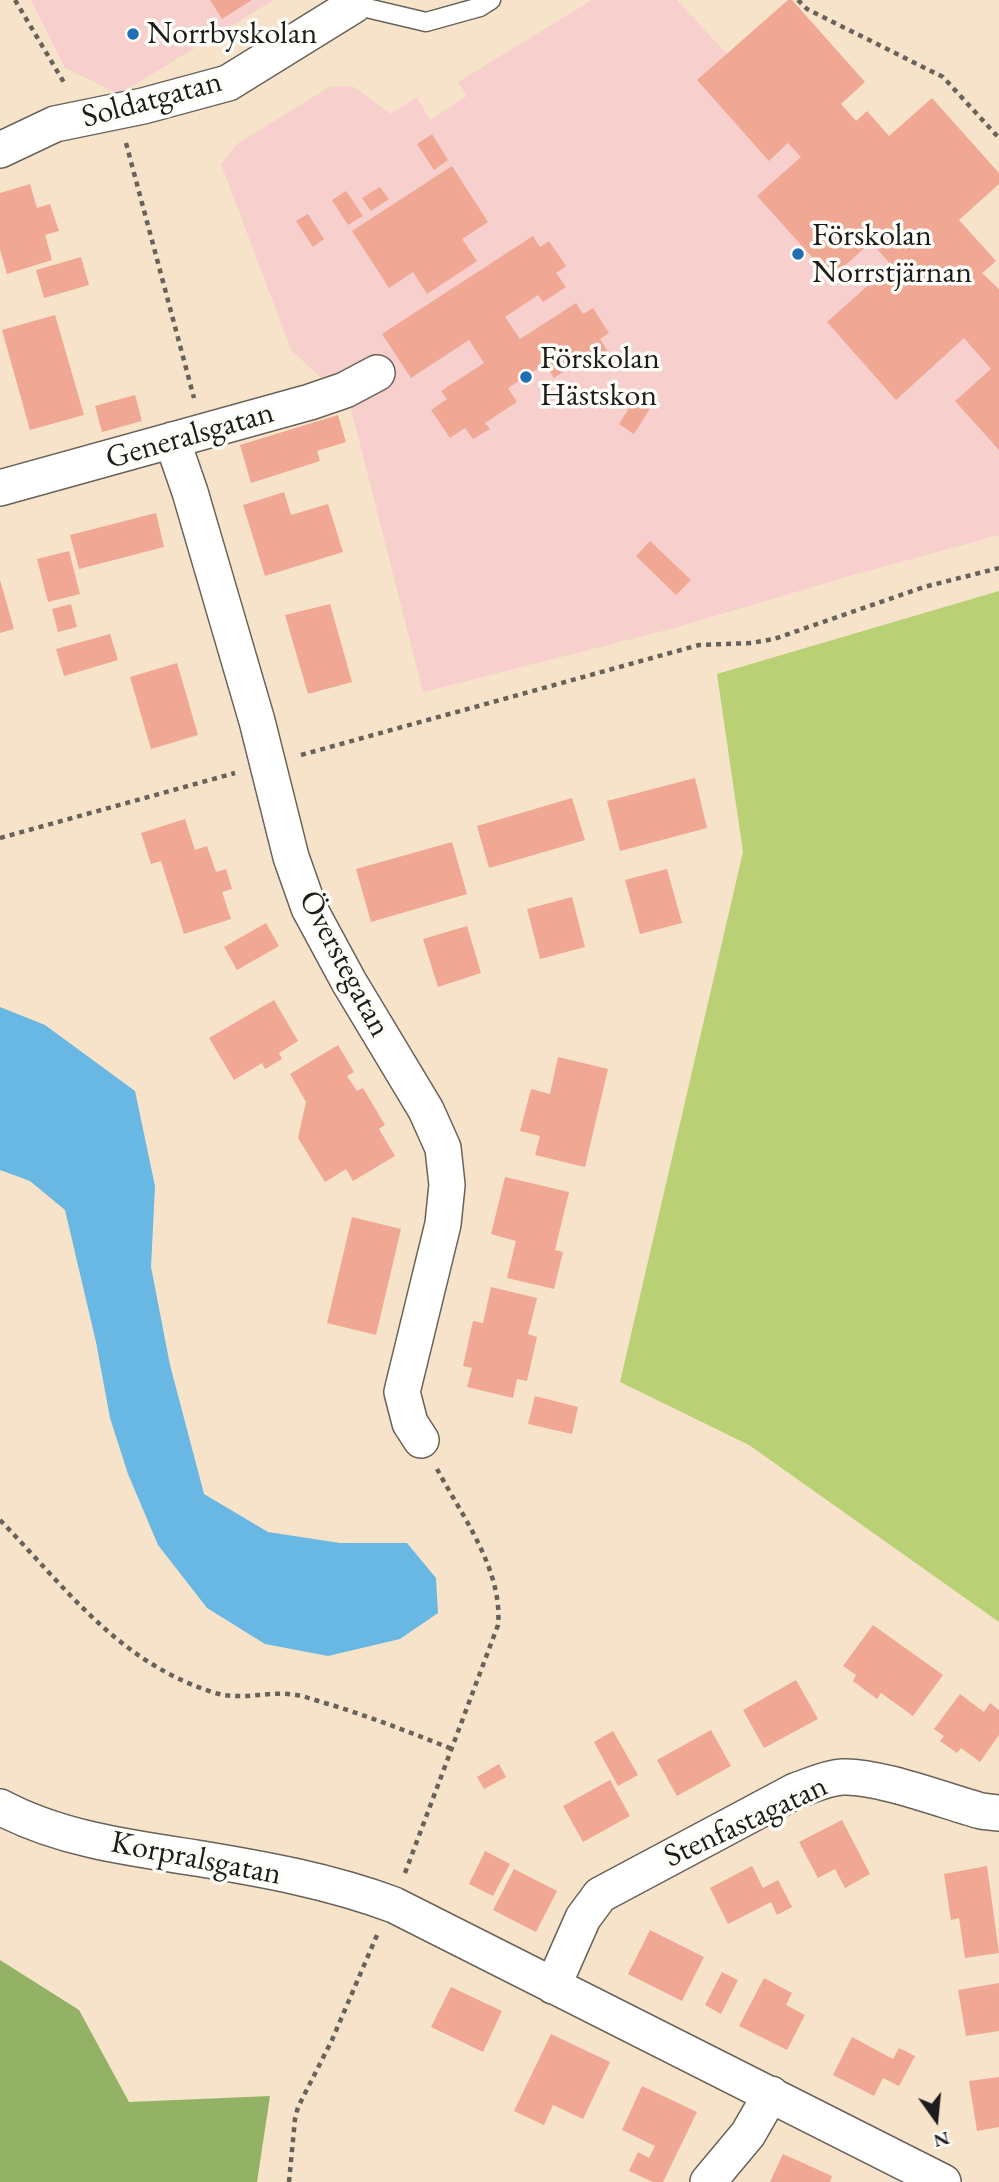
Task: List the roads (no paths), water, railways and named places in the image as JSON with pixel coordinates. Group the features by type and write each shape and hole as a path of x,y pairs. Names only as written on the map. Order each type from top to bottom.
{"street":[{"name":"Soldatgatan","path":"0,150 68,122 228,83 354,5"},
{"name":"Generalsgatan","path":"0,488 310,402 345,390 377,373"},
{"name":"Överstegatan","path":"188,436 190,492 268,764 291,857 309,908 349,982 426,1110 443,1148 447,1185 443,1224 402,1392 410,1423 421,1440"},
{"name":"Stenfastagatan","path":"553,1986 583,1918 600,1895 795,1791 822,1781 844,1777 874,1781 981,1811 999,1812"},
{"name":"Korpralsgatan","path":"0,1807 80,1837 326,1883 359,1892 388,1916 553,1986"},
{"path":"553,1986 943,2182"},
{"path":"708,2182 748,2134 771,2094"}],"lane":[{"path":"354,5 426,22 480,7 491,0"}],"water":[{"path":"0,1007 45,1025 135,1091 155,1186 151,1267 170,1365 204,1494 268,1532 340,1543 407,1543 436,1578 438,1613 400,1639 328,1656 265,1644 207,1608 158,1545 128,1474 110,1418 96,1342 65,1210 30,1181 0,1170"}],"place":[{"name":"Norrbyskolan","path":"133,34"},
{"name":"Förskolan Norrstjärnan","path":"798,254"},
{"name":"Förskolan Hästskon","path":"526,377"}]}
